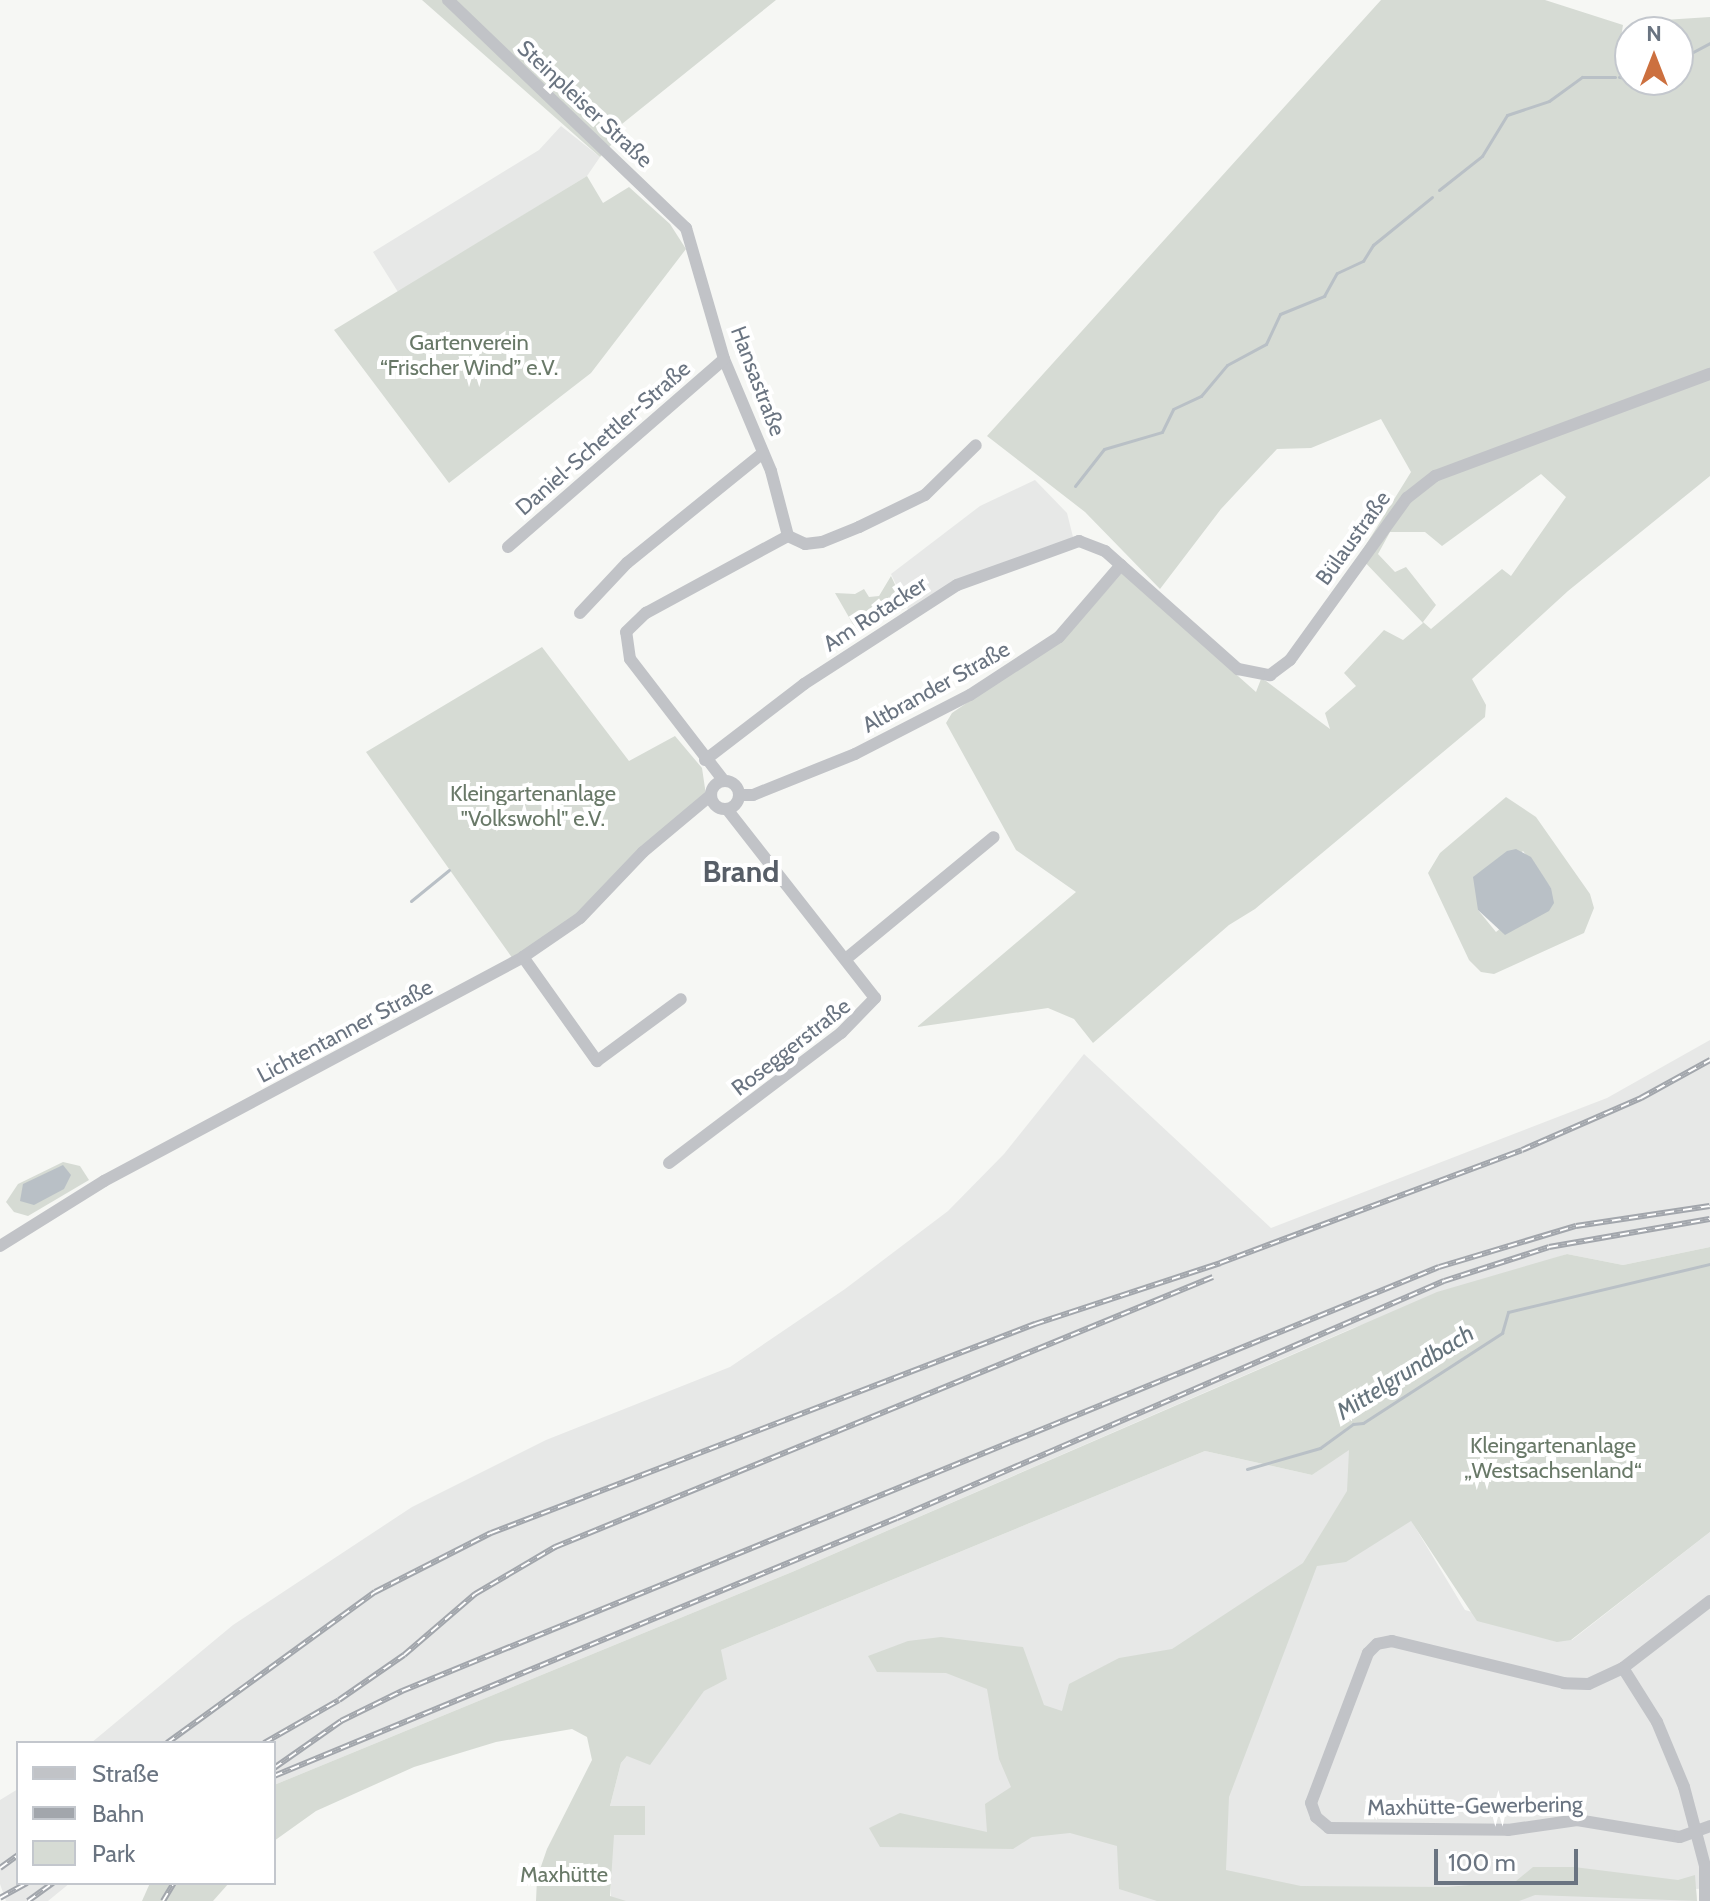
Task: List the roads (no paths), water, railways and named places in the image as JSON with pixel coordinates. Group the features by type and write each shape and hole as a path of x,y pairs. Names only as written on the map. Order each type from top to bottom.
{"street":[{"name":"Steinpleiser Straße","path":"448,0 655,196 693,239"},
{"name":"Hansastraße","path":"693,239 724,359 763,453 788,536"},
{"name":"Daniel-Schettler-Straße","path":"508,547 724,359"},
{"name":"Bülaustraße","path":"1087,541 1121,565 1238,669 1270,675 1290,660 1407,498 1435,476 1710,374"},
{"path":"730,804 717,787 705,760 630,659 626,632 646,613 788,536 813,543 859,527 925,495 976,445"},
{"path":"580,613 627,563 763,453"},
{"name":"Am Rotacker","path":"705,760 804,684 957,585 1087,541"},
{"name":"Altbrander Straße","path":"730,804 855,754 960,701 1059,637 1121,565"},
{"path":"717,787 736,787 730,804"},
{"name":"Lichtentanner Straße","path":"0,1246 104,1181 523,957 580,918 643,852 686,819 717,787"},
{"name":"Lichtentanner Straße","path":"686,819 730,804"},
{"name":"Roseggerstraße","path":"669,1163 770,1090 874,1005 871,986 744,830 730,804"},
{"path":"847,958 994,837"},
{"path":"523,957 597,1061 681,999"},
{"name":"Maxhütte-Gewerbering","path":"1698,1834 1650,1834 1577,1820 1508,1830 1329,1828 1316,1817 1311,1803 1368,1653 1377,1644 1392,1641 1564,1683 1598,1682 1623,1668 1710,1601"},
{"path":"1623,1668 1657,1722 1698,1834 1705,1901"},
{"path":"1698,1834 1710,1826"}],"waterway":[{"path":"1694,52 1710,43"},
{"path":"1439,190 1482,156 1507,115 1549,101 1582,77 1614,77"},
{"path":"1075,486 1104,449 1162,432 1173,409 1201,396 1227,365 1266,344 1280,314 1324,296 1337,273 1363,261 1373,245 1432,197"},
{"path":"411,901 449,870"},
{"name":"Mittelgrundbach","path":"1247,1469 1320,1448 1353,1424 1363,1423 1502,1333 1508,1312 1710,1264"}],"railway":[{"path":"170,1741 375,1592 491,1533 1035,1324 1220,1263 1522,1150 1641,1098 1710,1060"},
{"path":"276,1767 341,1721 402,1691 1439,1267 1576,1226 1710,1206"},
{"path":"276,1775 897,1518 1444,1281 1549,1247 1710,1219"},
{"path":"267,1741 339,1700 404,1655 475,1594 555,1547 1213,1277"},
{"path":"0,1868 16,1856"},
{"path":"0,1898 23,1885"},
{"path":"28,1901 50,1885"},
{"path":"163,1901 173,1885"}],"district":[{"name":"Brand","path":"741,872"}],"park label":[{"name":"Gartenverein “Frischer Wind” e.V.","path":"469,354"},
{"name":"Kleingartenanlage \"Volkswohl\" e.V.","path":"533,806"},
{"name":"Kleingartenanlage „Westsachsenland“","path":"1553,1458"},
{"name":"Maxhütte","path":"564,1875"}]}
